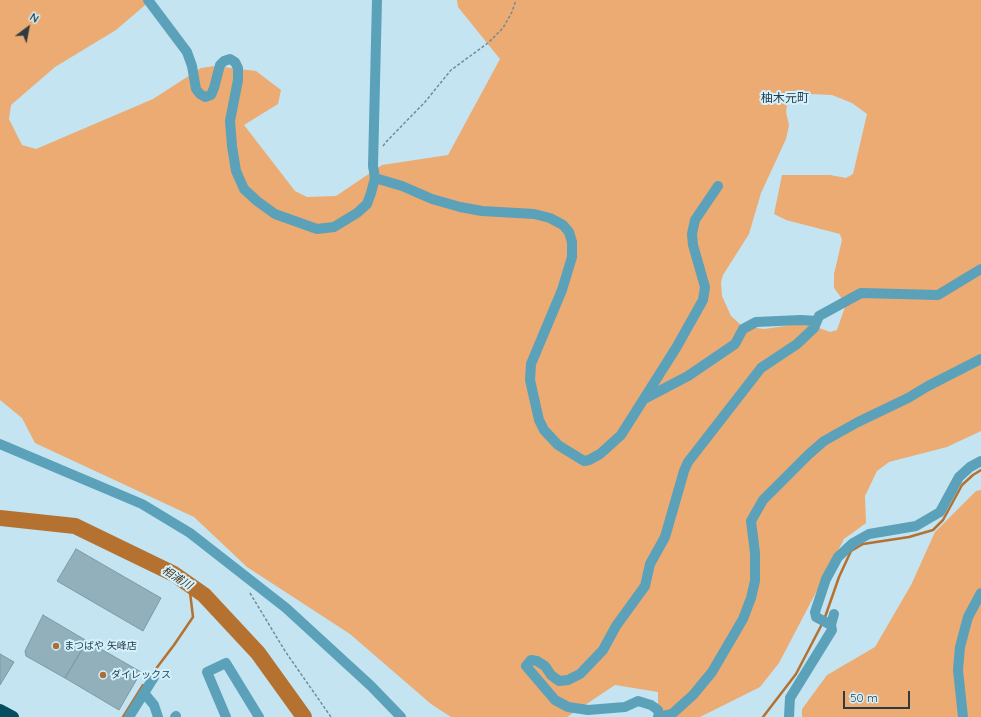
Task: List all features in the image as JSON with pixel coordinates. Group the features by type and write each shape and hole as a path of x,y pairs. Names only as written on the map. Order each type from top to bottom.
{"highway":[{"path":"0,710 13,717"}],"street":[{"path":"148,0 187,52 192,66 196,89 200,94 205,97 211,95 220,65 224,61 230,59 235,62 238,68 238,80 230,121 236,171 244,189 275,214 317,229 334,227 357,213 367,204 375,178 373,166 377,0"},
{"path":"375,178 402,186 432,199 460,207 482,211 534,214 550,218 563,225 569,232 572,242 572,257 562,290 531,364 530,380 539,420 544,430 558,445 584,462 600,454 621,435 646,398 676,348 702,300 705,288 693,245 692,234 695,220 718,186"},
{"path":"981,269 938,295 861,293 820,316 814,328 797,344 761,368 688,462 665,537 650,564 645,586 616,626 603,650 580,674 568,680 559,681 551,675 545,666 537,661 531,660 526,666 555,700 568,708 588,710 625,707 638,701 651,705 658,710 659,717 672,714 693,695 712,672 743,619 751,598 755,581 755,553 751,521 763,500 824,441 981,359"},
{"path":"646,398 688,376 734,344 743,329 756,322 801,320 817,321"},
{"path":"0,444 142,504 190,532 292,613 371,686 401,717"},
{"path":"830,624 816,617 814,612 826,580 838,557 852,543 869,534 916,526 940,512 958,477 970,467 981,461"},
{"path":"963,717 958,670 960,647 968,617 981,593"},
{"path":"789,717 790,698 832,630 830,624 834,614"},
{"path":"226,717 207,672 226,663 259,717"},
{"path":"129,717 154,677"},
{"path":"144,693 154,705 158,717"}],"path":[{"path":"383,148 386,142 425,102 451,70 488,43 503,28 512,12 516,0"},
{"path":"248,590 285,651 331,717"}],"shaded area":[{"path":"0,0 151,0 116,30 55,67 11,105 9,119 22,145 36,149 153,99 201,68 215,66 256,71 281,90 278,104 244,125 295,191 307,197 336,196 382,165 448,155 500,59 458,7 457,0 981,0 981,431 947,447 889,462 877,471 865,496 866,523 844,539 779,663 760,687 700,717 658,717 658,692 615,685 567,717 451,717 431,704 350,634 247,567 194,517 35,443 22,418 0,400","holes":["789,93 832,95 852,103 867,114 853,174 846,178 830,175 782,175 774,214 786,220 840,234 842,240 834,274 834,288 846,304 837,330 830,332 806,323 764,329 742,326 731,316 722,296 721,282 723,275 749,234 761,193 786,139 789,125 786,112"]},
{"path":"981,490 981,717 802,717 802,709 827,675 875,647 911,585 935,532 976,491"}],"building":[{"path":"76,549 161,598 143,631 57,581"},
{"name":"まつばや 矢峰店","path":"43,615 87,641 65,678 26,656 25,651"},
{"name":"ダイレックス","path":"87,641 141,672 119,710 65,678"},
{"path":"0,654 14,662 0,685"}],"waterway":[{"path":"824,620 839,577 851,551 863,544 909,537 933,530 943,520 962,485 981,470"},
{"name":"相浦川","path":"0,518 75,526 174,574 204,595 258,653 304,717"},
{"path":"152,674 193,617 189,584"},
{"path":"763,717 796,674 822,624"},
{"path":"123,717 143,685"}],"place":[{"name":"まつばや 矢峰店","path":"56,646"},
{"name":"ダイレックス","path":"103,675"}],"district":[{"name":"柚木元町","path":"785,98"}]}
